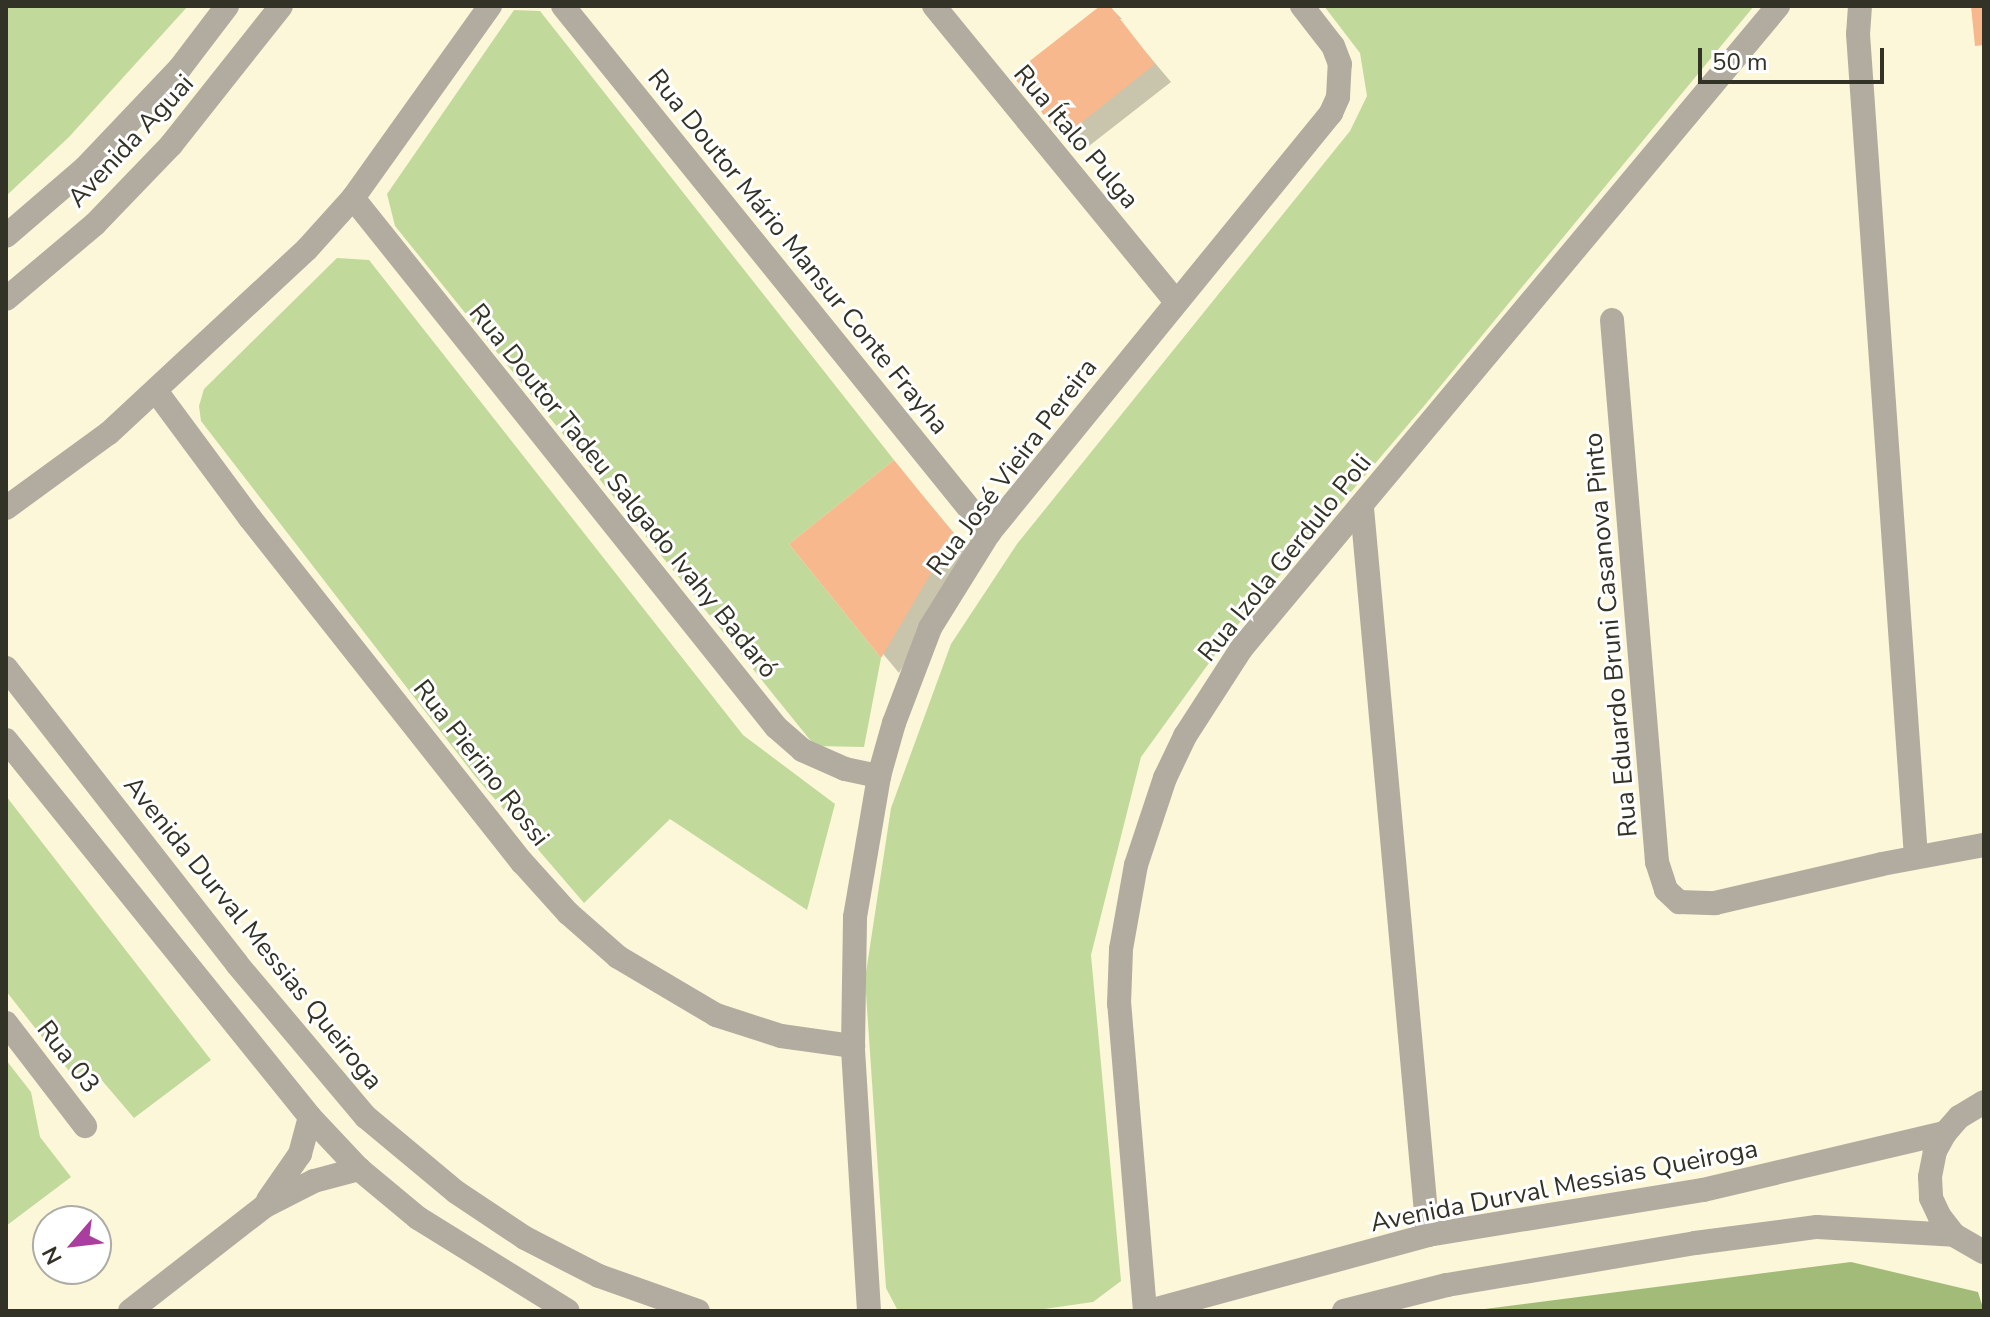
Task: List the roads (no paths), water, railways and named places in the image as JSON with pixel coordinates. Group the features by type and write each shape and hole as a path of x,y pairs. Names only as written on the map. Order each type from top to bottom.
{"street":[{"name":"Avenida Aguai","path":"6,236 96,157 180,68 227,6"},
{"name":"Avenida Aguai","path":"6,299 95,224 171,145 281,6"},
{"path":"6,508 109,433 255,300 353,198 490,6"},
{"name":"Rua Doutor Mário Mansur Conte Frayha","path":"563,6 989,533"},
{"name":"Rua Ítalo Pulga","path":"934,6 1176,302"},
{"name":"Rua José Vieira Pereira","path":"869,1311 853,1046 855,917 879,776 921,648 946,599 989,533 1331,113 1341,79 1340,64 1333,46 1302,6"},
{"name":"Rua Izola Gerdulo Poli","path":"1147,1311 1119,1004 1121,949 1136,865 1165,778 1202,707 1241,649 1362,508 1778,6"},
{"path":"1860,6 1858,34 1916,857 1984,845"},
{"name":"Rua Doutor Tadeu Salgado Ivahy Badaró","path":"353,198 776,727 802,750 845,769 879,776"},
{"name":"Rua Eduardo Bruni Casanova Pinto","path":"1612,320 1657,862 1666,890 1679,902 1715,903 1916,857"},
{"name":"Rua Pierino Rossi","path":"156,391 250,518 522,862 568,913 618,957 716,1015 781,1036 853,1046"},
{"path":"1362,508 1428,1235"},
{"name":"Avenida Durval Messias Queiroga","path":"6,668 237,964 366,1117 456,1192 525,1238 599,1276 698,1311"},
{"path":"6,740 310,1117 359,1169 418,1218 568,1311"},
{"name":"Rua 03","path":"6,1023 85,1126"},
{"path":"1954,1235 1931,1198 1930,1177 1935,1151 1959,1117 1980,1103 1984,1080"},
{"path":"265,1206 300,1154 310,1117"},
{"name":"Avenida Durval Messias Queiroga","path":"1147,1311 1428,1235 1703,1190 1945,1133"},
{"path":"130,1311 265,1206 314,1181 359,1169"},
{"path":"1344,1311 1447,1285 1710,1241 1817,1227 1954,1235 1984,1252"}]}
